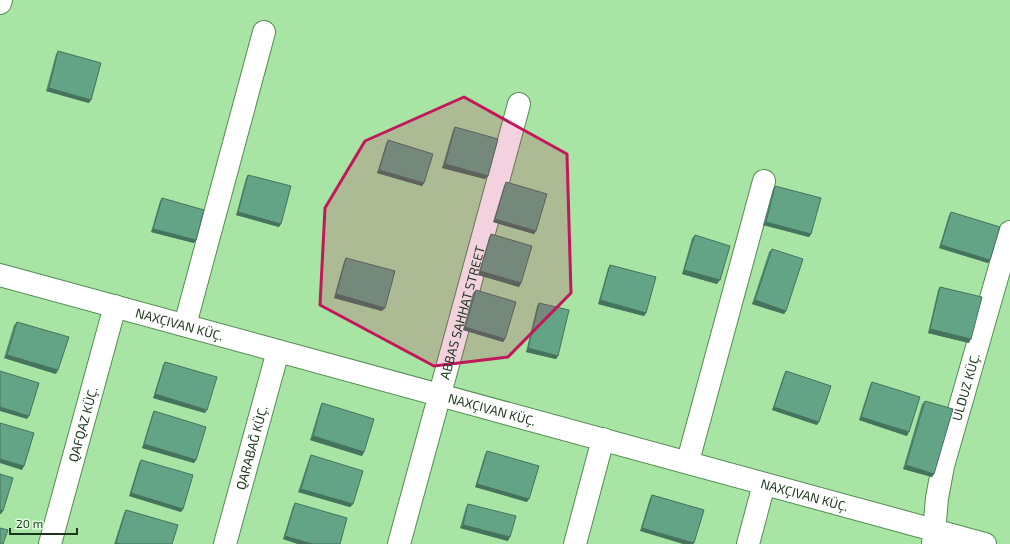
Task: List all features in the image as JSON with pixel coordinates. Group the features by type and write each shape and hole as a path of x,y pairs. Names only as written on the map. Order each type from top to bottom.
{"street":[{"path":"185,325 264,32"},
{"name":"ABBAS SAHHAT STREET","path":"399,544 519,104"},
{"path":"688,461 764,181"},
{"name":"ULDUZ KÜÇ.","path":"934,537 943,466 1010,232"},
{"path":"0,274 439,395 688,461 934,537 985,544"},
{"name":"QAFQAZ KÜÇ.","path":"50,544 115,306"},
{"name":"QARABAĞ KÜÇ.","path":"225,544 278,351"},
{"path":"575,544 603,439"},
{"path":"748,544 764,484"}],"highlighted area":[{"path":"464,97 567,154 571,293 508,357 434,366 320,305 325,208 365,141"}],"building":[{"path":"58,51 101,63 91,100 49,88"},
{"path":"455,127 498,139 488,176 445,164"},
{"path":"388,140 433,154 424,183 379,170"},
{"path":"248,175 291,186 281,224 238,212"},
{"path":"506,182 547,194 536,231 495,219"},
{"path":"775,186 821,198 811,234 766,222"},
{"path":"162,198 204,210 196,240 153,229"},
{"path":"951,212 1000,227 990,260 941,245"},
{"path":"491,234 532,246 521,283 480,271"},
{"path":"695,235 730,246 720,280 684,270"},
{"path":"772,249 803,259 786,311 755,300"},
{"path":"346,258 395,271 385,308 336,294"},
{"path":"610,265 656,277 646,313 600,300"},
{"path":"940,287 982,297 971,339 930,329"},
{"path":"476,290 516,302 505,339 465,327"},
{"path":"539,303 569,310 558,356 528,348"},
{"path":"17,322 69,337 58,370 7,355"},
{"path":"165,362 217,377 207,410 155,394"},
{"path":"0,371 39,383 29,416 0,407"},
{"path":"786,371 831,386 819,422 774,407"},
{"path":"872,382 920,397 909,432 861,417"},
{"path":"925,401 953,409 934,474 906,465"},
{"path":"322,403 374,419 364,452 313,436"},
{"path":"154,411 206,427 196,460 144,444"},
{"path":"0,423 34,433 24,466 0,459"},
{"path":"487,451 539,466 529,499 477,484"},
{"path":"311,455 363,471 353,504 301,489"},
{"path":"141,460 193,475 183,509 131,493"},
{"path":"0,474 13,478 3,511 0,510"},
{"path":"652,495 704,510 694,543 642,528"},
{"path":"295,503 347,518 340,544 312,544 285,536"},
{"path":"468,504 516,516 510,537 463,525"},
{"path":"126,510 178,525 172,544 116,543"},
{"path":"0,528 8,530 3,544 0,544"}]}
